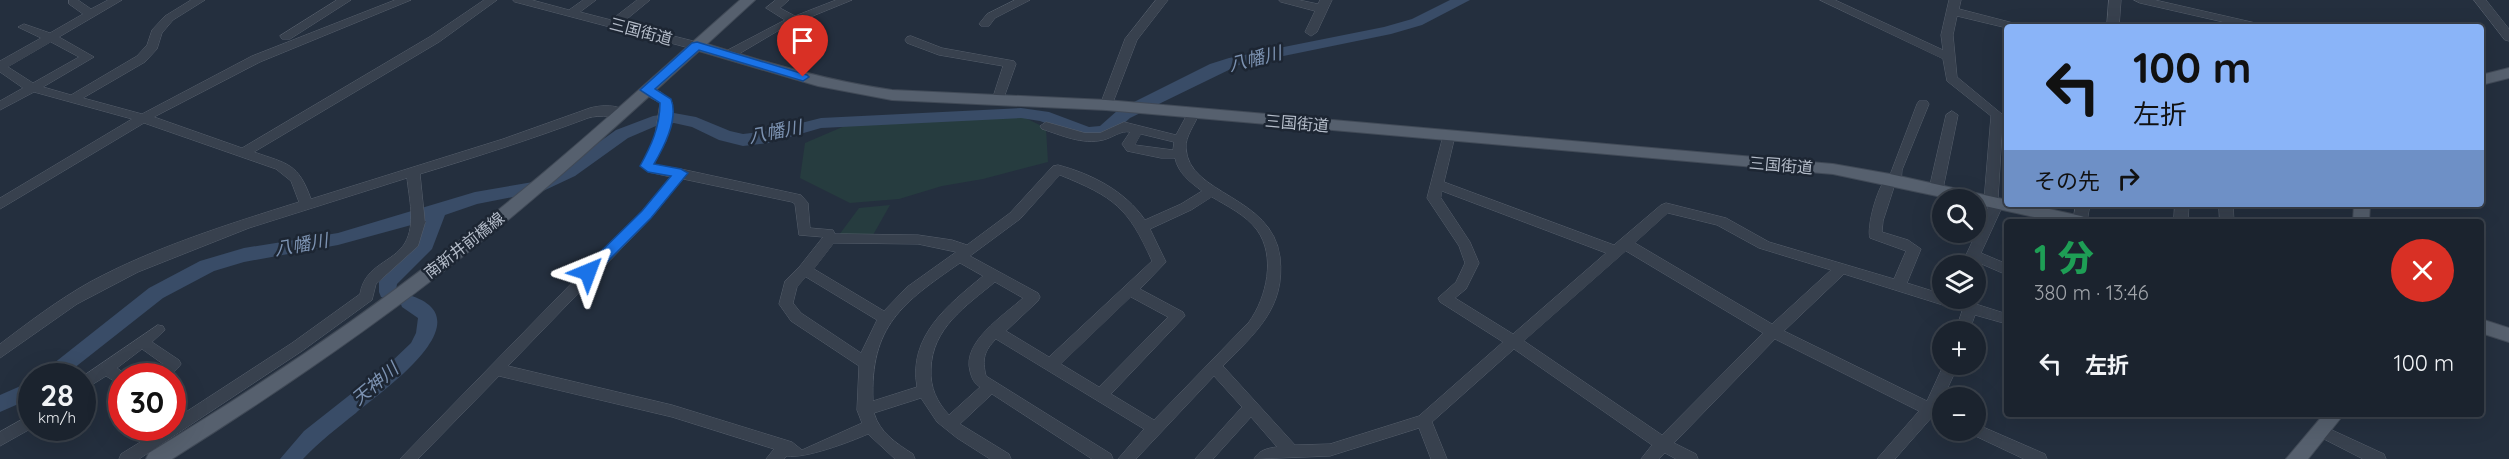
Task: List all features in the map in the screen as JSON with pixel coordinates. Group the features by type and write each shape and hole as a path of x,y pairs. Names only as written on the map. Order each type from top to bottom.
{"main road":[{"name":"南新井前橋線","path":"156,459 311,358 381,309 515,206 748,0"},
{"name":"三国街道","path":"697,46 857,91 1106,105 1833,169 1936,189"},
{"path":"2484,79 2509,73"},
{"name":"三国街道","path":"1986,200 2004,205"},
{"name":"三国街道","path":"2012,207 2056,219"},
{"path":"2484,328 2509,334"},
{"path":"2296,459 2333,417"}],"street":[{"path":"116,0 0,66 32,88 143,118 281,166 297,178 306,204"},
{"path":"72,99 141,59 153,46 156,32 169,18 199,0"},
{"path":"286,36 345,0"},
{"path":"0,204 143,118 256,59 405,0"},
{"path":"243,153 435,39 490,0"},
{"name":"三国街道","path":"519,0 697,46"},
{"path":"572,13 590,0"},
{"path":"614,24 644,0"},
{"path":"783,0 772,8 795,21"},
{"path":"728,55 759,36 846,0"},
{"path":"985,24 991,16 1024,0"},
{"path":"1106,105 1131,39 1162,0"},
{"path":"1285,0 1324,4 1311,32"},
{"path":"1826,0 1948,57"},
{"path":"2113,24 2115,0"},
{"path":"2140,0 2247,24"},
{"path":"2480,0 2509,37"},
{"path":"73,2 92,14"},
{"path":"1973,255 1994,202 1997,115 1951,78 1947,35 1953,5 2008,24"},
{"path":"0,106 88,57 50,37 24,27"},
{"path":"910,40 939,51 1010,64 998,100"},
{"path":"646,90 657,94 666,102 660,141 647,166 796,198 801,203 804,232 828,233 830,238"},
{"path":"1898,287 1914,249 1903,243 1875,235 1876,221 1923,104"},
{"path":"0,352 70,301 129,269 183,247 306,204 538,134 594,111 621,112"},
{"path":"1126,459 1258,320 1274,281 1275,262 1268,234 1257,220 1191,177 1181,160 1181,147 1193,114"},
{"path":"1936,189 1952,115"},
{"path":"1046,126 1086,140 1102,138 1124,126 1181,147"},
{"path":"1137,130 1128,144 1131,148 1161,154 1181,147"},
{"path":"1449,136 1434,198 1465,245 1472,263 1461,285 1445,298 1513,341 1664,445 1690,459"},
{"path":"908,459 888,446 870,426 865,410 869,349 885,318 910,292 1015,216 1058,169 1113,194 1127,203 1144,226 1159,262 1050,365"},
{"path":"128,459 297,347 368,296 369,282 411,246 418,224 414,205 413,173"},
{"path":"408,459 647,214 681,173"},
{"path":"1438,185 1619,247 1773,332 1932,410"},
{"path":"1144,226 1186,207 1211,191"},
{"path":"1262,459 1270,454 1291,451 1330,450 1424,420 1666,208 1721,221 1764,245 1932,297"},
{"path":"830,238 902,239 956,245 964,254 994,275 1034,297 980,346 975,362 980,379 1105,459"},
{"path":"830,238 806,270 790,285 786,304 796,317 867,364"},
{"path":"1986,264 2004,269"},
{"path":"1650,459 1773,332 1841,269"},
{"path":"806,270 885,318"},
{"path":"994,275 940,322 926,342 922,368 924,391 943,419 1004,459"},
{"path":"1100,395 1178,316 1130,290"},
{"path":"363,300 381,309"},
{"path":"1966,321 1970,309 2004,318"},
{"path":"96,375 158,330"},
{"path":"994,331 1155,428"},
{"path":"142,342 173,363"},
{"path":"297,347 311,358"},
{"path":"1214,366 1291,451"},
{"path":"495,369 672,411 786,446 801,458 870,426"},
{"path":"950,424 990,387"},
{"path":"865,410 924,391"},
{"path":"1203,459 1251,407"},
{"path":"1885,459 1932,416"},
{"path":"1424,420 1439,459"},
{"path":"0,440 18,429"},
{"path":"2321,431 2378,459"},
{"path":"1986,435 2039,459"},
{"path":"774,459 786,446"}],"green space":[{"path":"1009,110 1046,128 1048,162 983,179 942,186 899,199 850,203 800,178 805,143 847,125 898,120 944,120"},
{"path":"890,205 873,235 839,235 859,208"}],"waterway":[{"name":"八幡川","path":"438,211 475,198 537,187 569,172 622,134 653,121 674,118 696,122 725,136 743,140 769,137 821,123 1021,113 1043,116 1088,133 1105,131 1124,114 1216,68 1235,61 1386,31 1417,22 1462,0"},
{"name":"八幡川","path":"67,363 156,293 207,266 244,255 338,239 438,211"},
{"name":"天神川","path":"388,292 388,282 426,244 438,211"},
{"name":"天神川","path":"290,459 311,437 396,369 418,348 426,333 428,315 409,302"},
{"name":"八幡川","path":"0,404 18,396"}],"route":[{"path":"588,272 647,214 681,173 647,166 660,141 666,102 657,94 646,90 697,46 803,77"}]}
